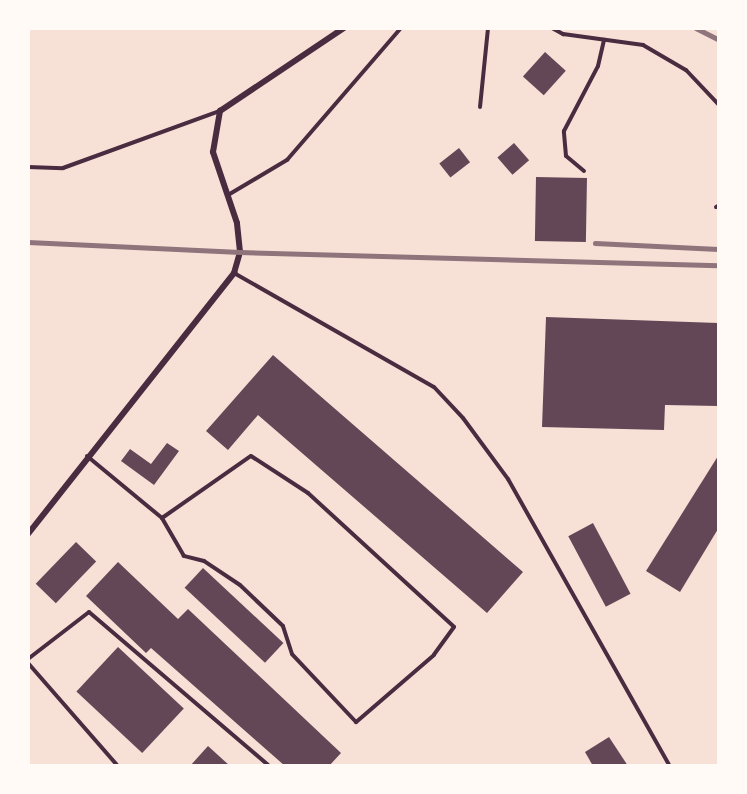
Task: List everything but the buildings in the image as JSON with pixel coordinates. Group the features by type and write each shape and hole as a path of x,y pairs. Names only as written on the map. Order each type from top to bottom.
{"street":[{"path":"28,534 87,456 161,368 234,273 240,252 237,223 213,152 220,111 344,28"}],"lane":[{"path":"227,195 287,160 401,28"},
{"path":"480,107 488,28"},
{"path":"552,28 604,40 643,45 686,70 718,104"},
{"path":"584,171 566,156 564,131 598,66 604,40"},
{"path":"28,167 63,168 220,111"},
{"path":"234,273 434,387 463,418 508,479 670,765"},
{"path":"87,456 162,518 184,556 204,561 240,585 283,626 291,654 356,722 434,656 453,627 308,493 251,456 162,518"},
{"path":"118,765 28,661 89,612 269,765"}],"railway":[{"path":"696,28 718,39"},
{"path":"28,242 240,252 718,265"},
{"path":"595,243 718,249"}]}
